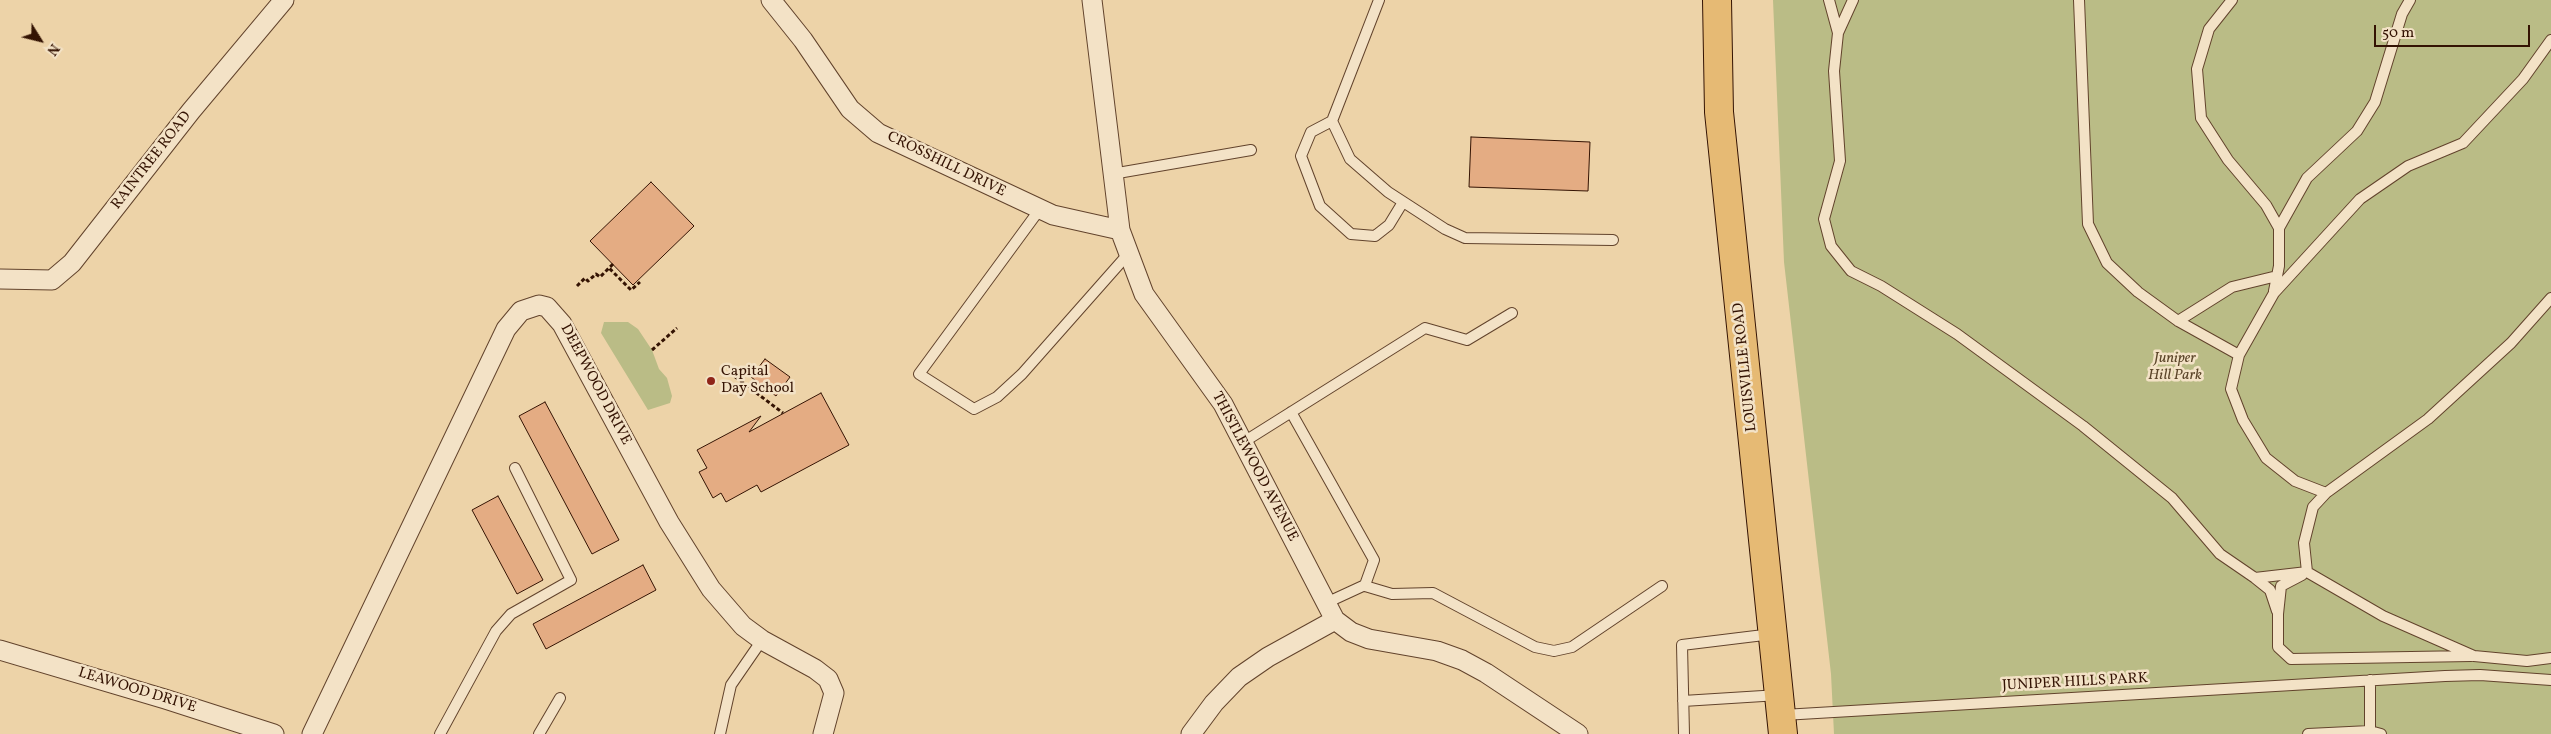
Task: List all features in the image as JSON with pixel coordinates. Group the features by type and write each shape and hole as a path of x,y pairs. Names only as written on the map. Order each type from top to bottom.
{"main road":[{"name":"LOUISVILLE ROAD","path":"1717,0 1719,112 1781,715"}],"street":[{"name":"RAINTREE ROAD","path":"0,279 52,280 72,263 191,111 284,0"},
{"name":"CROSSHILL DRIVE","path":"771,0 803,40 850,109 878,133 1053,215 1120,230"},
{"name":"THISTLEWOOD AVENUE","path":"1092,0 1120,230 1144,294 1222,404 1330,612 1351,632 1369,638 1437,651 1462,660 1486,673 1578,734"},
{"name":"DEEPWOOD DRIVE","path":"312,734 506,329 513,319 530,307 539,305 547,307 562,324 616,426 696,567 726,608 762,640 815,669 828,680 834,693 823,734"},
{"path":"1191,734 1214,703 1239,677 1330,612"},
{"name":"LEAWOOD DRIVE","path":"0,650 165,699 274,734"}],"lane":[{"path":"1379,0 1332,121 1311,132 1301,156 1320,206 1351,234 1375,236 1389,225 1403,202"},
{"path":"1829,0 1838,33"},
{"path":"1853,0 1838,33 1834,72 1840,161 1824,219 1831,246 1851,271 1881,286 1957,334 2083,426 2172,498 2220,554 2270,590 2278,614"},
{"path":"2079,0 2088,224 2107,263 2138,292 2178,321 2238,355"},
{"path":"2232,0 2209,28 2197,69 2201,118 2228,160 2266,206 2279,228"},
{"path":"2274,293 2277,276 2279,228 2307,178 2357,131 2375,102 2399,22 2410,0"},
{"path":"2326,493 2295,481 2266,458 2243,420 2231,389 2238,355 2274,293 2360,199 2408,166 2463,143 2523,78 2551,40"},
{"path":"1332,121 1350,159 1388,192 1445,229 1465,238 1613,240"},
{"path":"1112,174 1251,150"},
{"path":"1040,209 919,374 974,409 997,397 1022,374 1129,253"},
{"path":"2178,321 2232,287 2277,276"},
{"path":"2307,572 2304,543 2313,507 2326,493 2428,419 2511,343 2551,298"},
{"path":"1242,443 1425,328 1467,340 1512,313"},
{"path":"1291,412 1374,560 1364,586 1330,612"},
{"path":"440,734 496,631 511,614 571,580 515,468"},
{"path":"2255,578 2307,572 2383,616 2474,656"},
{"path":"2307,572 2281,586 2278,614 2278,646 2290,659 2474,656 2527,661 2551,658"},
{"path":"1364,586 1392,594 1433,593 1535,647 1554,651 1572,646 1662,586"},
{"path":"1684,734 1682,645 1773,634"},
{"path":"720,734 731,685 762,640"},
{"name":"JUNIPER HILLS PARK","path":"1684,701 1781,715 2370,680 2480,675 2551,680"},
{"path":"2370,680 2370,731"},
{"path":"539,734 560,698"},
{"path":"2308,734 2370,731 2381,734"}],"path":[{"path":"577,286 585,278 588,281 596,274 600,277 613,264"},
{"path":"609,268 631,290 640,282"},
{"path":"652,350 676,328"},
{"path":"730,373 783,413"}],"green space":[{"name":"Juniper Hill Park","path":"1773,0 2551,0 2551,734 1834,734 1831,674 1784,262"},
{"path":"604,322 628,322 638,329 652,350 659,369 667,378 672,396 670,403 648,410 601,333"}],"building":[{"path":"1471,137 1590,142 1588,191 1469,187"},
{"path":"651,182 694,226 633,285 590,241"},
{"path":"765,359 790,377 776,396 751,377"},
{"path":"821,393 849,445 761,492 757,485 726,502 721,493 713,498 699,472 707,468 697,450 761,416 749,432"},
{"path":"545,402 619,540 592,554 519,416"},
{"path":"498,496 543,580 517,594 472,510"},
{"path":"643,565 656,590 546,649 533,624"}],"place":[{"name":"Capital Day School","path":"711,381"}]}
